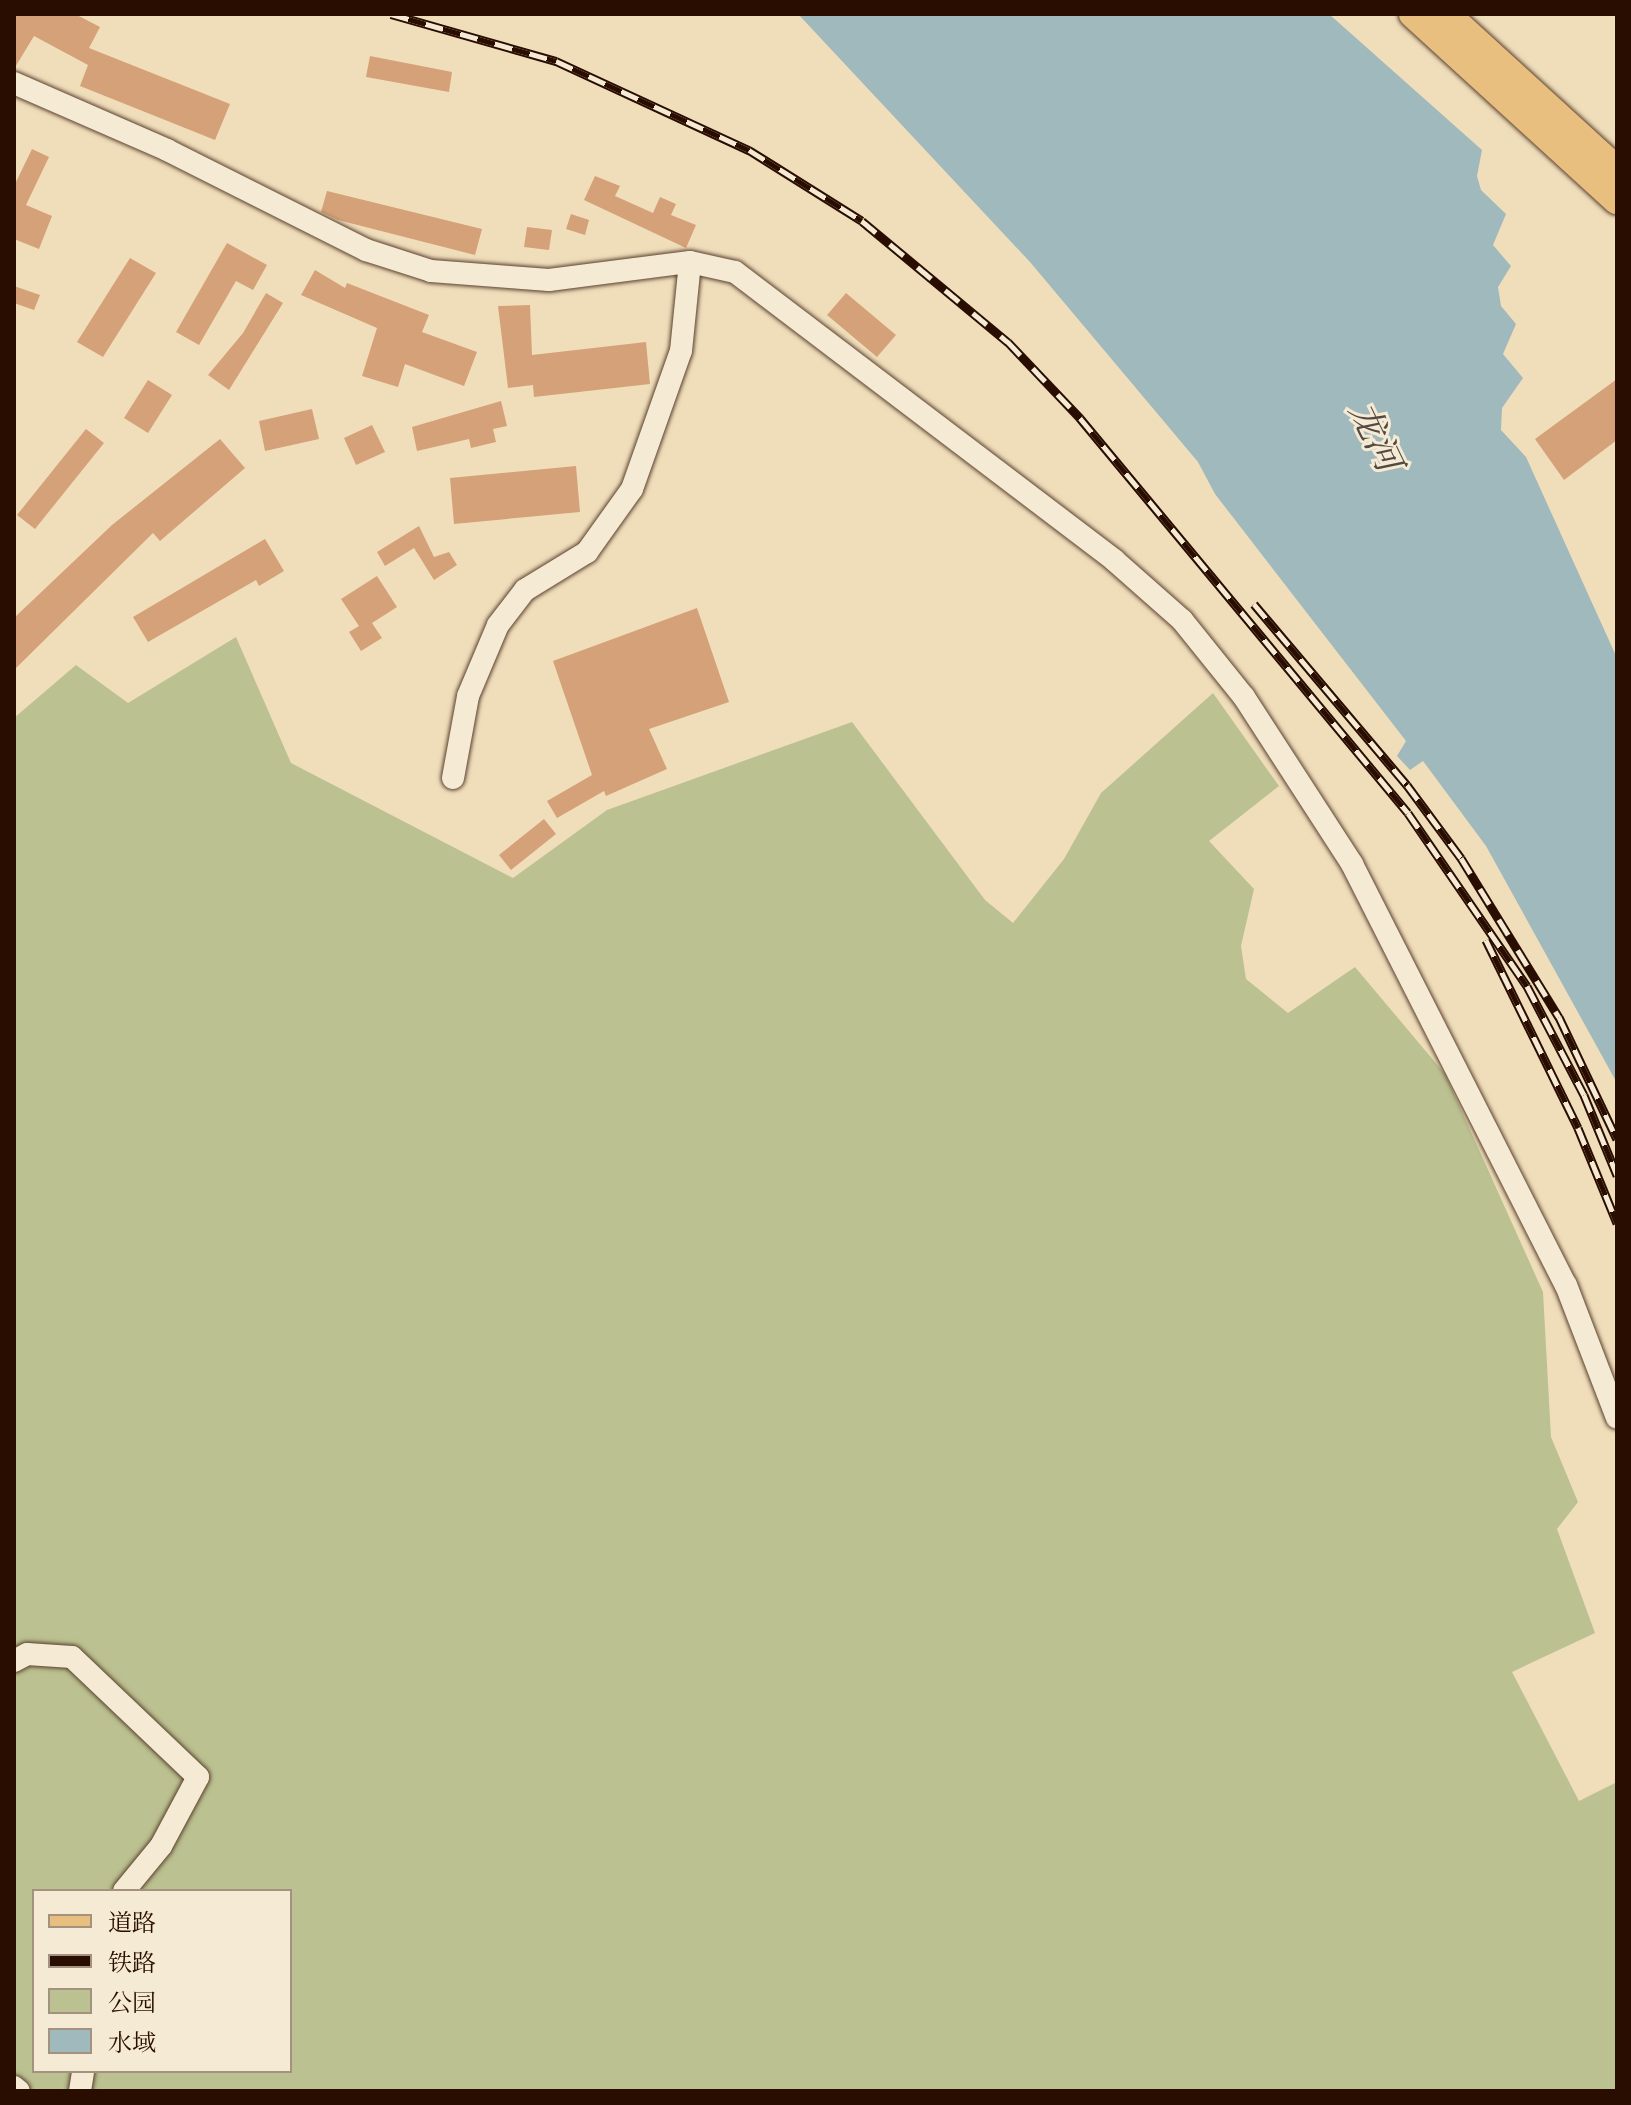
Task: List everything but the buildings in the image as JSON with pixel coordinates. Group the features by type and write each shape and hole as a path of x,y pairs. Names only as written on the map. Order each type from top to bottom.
{"main road":[{"path":"1413,14 1617,200"},
{"path":"1446,14 1617,170"}],"street":[{"path":"14,83 167,150 366,250 431,271 549,280 690,262 735,272 1114,560 1182,620 1235,686 1352,864 1566,1285 1617,1418"},
{"path":"453,778 468,696 498,625 525,590 587,552 632,489 681,351 690,262"},
{"path":"14,1661 27,1654 72,1657 198,1777 161,1846 126,1889"},
{"path":"14,2087 19,2091"}],"green space":[{"path":"236,637 291,763 513,878 607,810 852,722 985,900 1013,923 1064,859 1101,793 1213,693 1279,786 1209,841 1254,889 1241,946 1246,979 1288,1013 1355,967 1445,1074 1543,1292 1551,1437 1578,1502 1557,1529 1595,1633 1512,1672 1579,1801 1617,1782 1617,2091 14,2091 14,718 76,665 128,703"}],"water":[{"name":"龙河","path":"798,14 1329,14 1482,150 1477,176 1481,190 1506,214 1493,245 1511,266 1498,287 1501,306 1516,324 1503,354 1523,378 1502,408 1501,430 1526,457 1617,658 1617,1083 1486,846 1423,761 1410,770 1397,756 1406,741 1215,494 1198,462 1030,262"}],"railway":[{"path":"391,14 556,61 749,150 862,221 1008,342 1080,418 1408,813 1527,986 1584,1095 1617,1175"},
{"path":"1254,604 1407,785 1461,858 1559,1017 1617,1139"},
{"path":"1486,940 1578,1128 1617,1223"}]}
